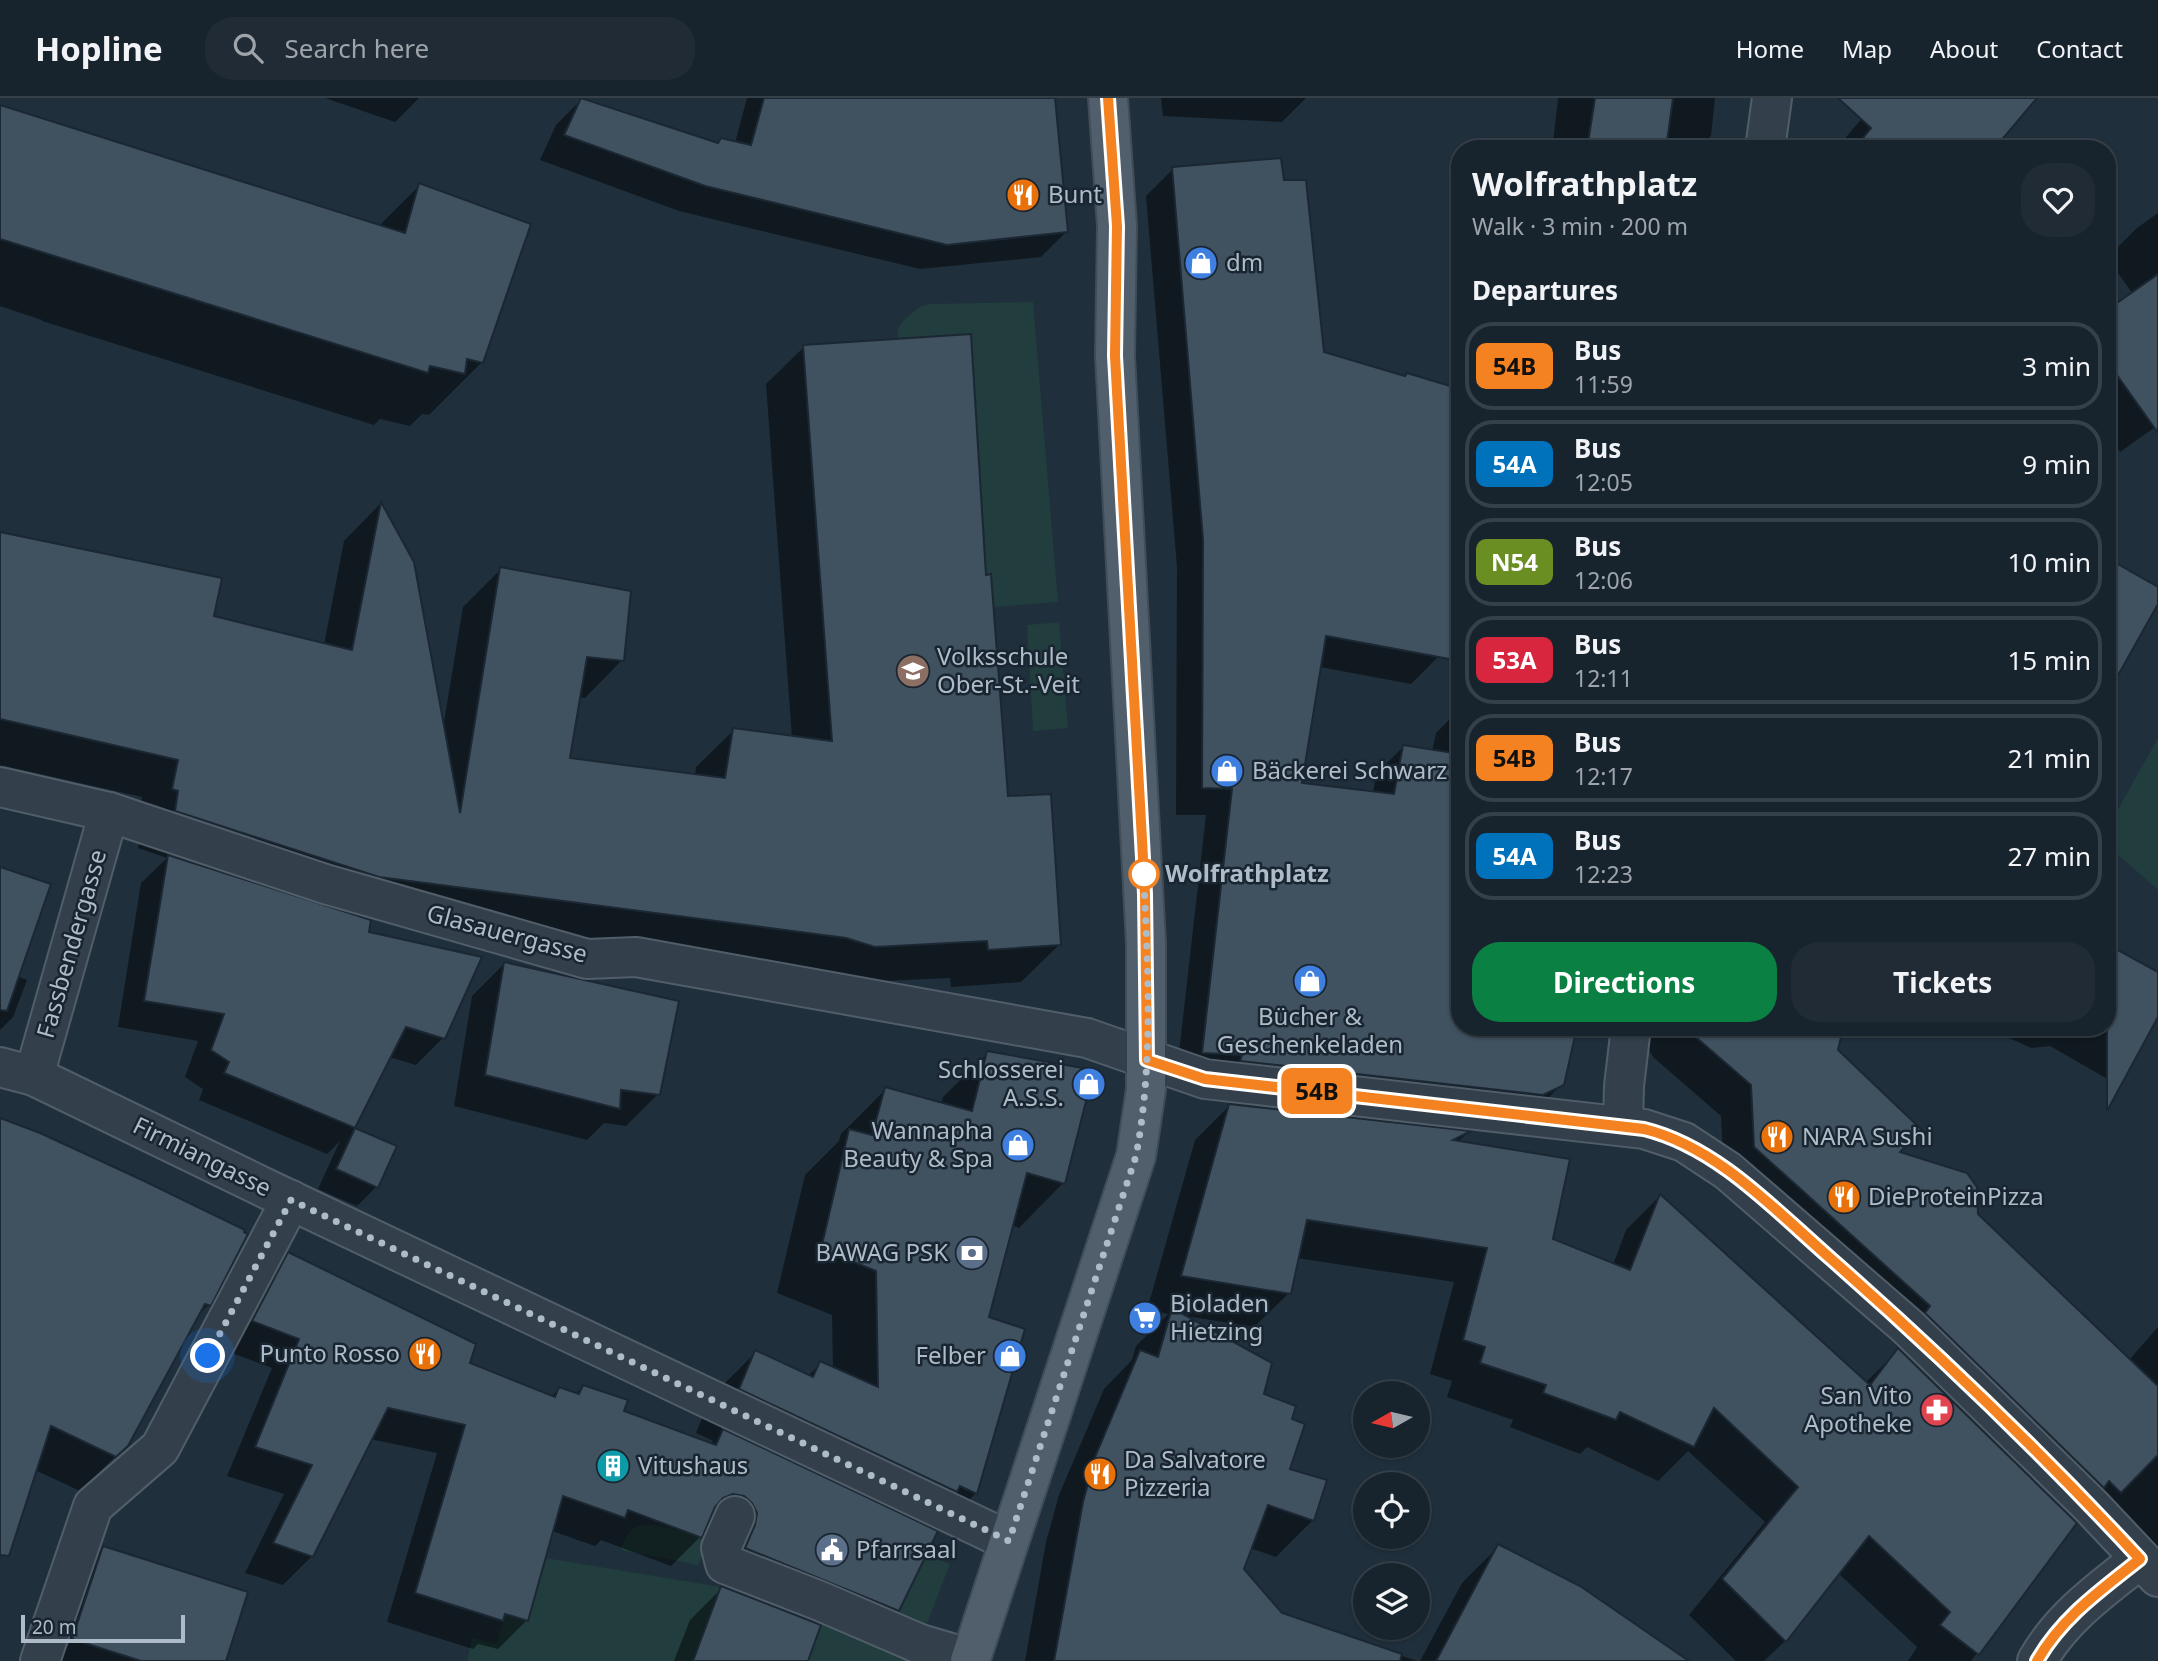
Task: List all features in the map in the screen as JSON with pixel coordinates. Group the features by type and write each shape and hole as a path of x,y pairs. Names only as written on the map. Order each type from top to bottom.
{"main road":[{"path":"971,1660 1136,1156 1146,1089 1145,894 1115,356 1117,226 1108,98"}],"street":[{"path":"1766,140 1772,98"},
{"name":"Glasauergasse","path":"0,786 109,812 325,884 587,959 636,957 1087,1038 1205,1079 1623,1125 1666,1134 1706,1154 1908,1327 2091,1506 2149,1568"},
{"name":"Fassbendergasse","path":"17,1071 109,812"},
{"path":"1623,1125 1630,1036"},
{"name":"Firmiangasse","path":"17,1071 1009,1541"},
{"path":"40,1661 93,1506 160,1448 291,1200"},
{"path":"735,1516 721,1548 725,1564 920,1644 971,1660"},
{"path":"2036,1661 2055,1632 2077,1608 2149,1568"}],"green space":[{"path":"1033,302 1058,602 994,607 991,575 977,576 981,499 971,334 898,338 898,328 918,308 928,304"},
{"path":"1059,622 1068,728 1033,731 1027,625"},
{"path":"2158,738 2158,890 2116,853 2116,813"},
{"path":"709,1456 768,1481 751,1515 726,1503 698,1565 621,1550 625,1539 636,1527 651,1525 679,1531"},
{"path":"927,1554 950,1564 924,1631 896,1617"},
{"path":"546,1558 721,1587 693,1661 467,1661 472,1638 497,1644 505,1614 528,1621"},
{"path":"823,1618 913,1661 808,1661"}],"building":[{"path":"581,98 718,143 721,138 751,145 764,98 1055,98 1068,232 947,245 705,186 564,135"},
{"path":"1595,98 1673,98 1667,140 1588,140"},
{"path":"1838,98 2037,98 2002,140 1861,140 1871,128"},
{"path":"0,105 405,233 419,183 531,224 483,363 467,359 465,374 430,366 428,373 0,239"},
{"path":"1281,158 1284,180 1306,180 1324,352 1451,386 1451,659 1326,636 1302,783 1394,794 1403,745 1451,753 1451,1036 1575,1036 1564,1085 1543,1095 1240,1061 1242,1055 1202,1053 1232,789 1202,788 1203,540 1172,167"},
{"path":"2158,274 2158,433 2116,374 2116,304"},
{"path":"971,334 986,575 991,574 1008,796 1051,794 1061,945 988,950 987,941 875,947 846,938 379,877 175,811 178,791 172,789 178,760 0,719 0,532 222,578 214,616 352,650 381,502 414,562 460,813 500,567 631,591 624,661 587,657 570,758 725,778 733,728 832,741 803,345"},
{"path":"2116,563 2158,587 2158,604 2116,679"},
{"path":"168,855 371,920 369,932 482,957 445,1039 406,1027 355,1128 224,1073 229,1062 211,1050 224,1014 144,1001"},
{"path":"0,867 51,884 7,1011 0,1010"},
{"path":"2116,949 2158,972 2158,1017 2107,1111 2107,1036 2116,1036"},
{"path":"504,962 679,1001 660,1095 621,1090 620,1109 485,1075"},
{"path":"1694,1036 1839,1036 1838,1050 1922,1130 1900,1152 1967,1173 1977,1187 1978,1214 2158,1386 2158,1455 2121,1493 2109,1481 2104,1488 1925,1313 1930,1306 1754,1147 1751,1085"},
{"path":"987,1051 1094,1070 1065,1184 1027,1173 989,1317 1025,1329 977,1494 960,1486 957,1492 739,1389 755,1350 813,1377 820,1361 878,1387 876,1271 821,1249 849,1129 872,1135 885,1087 972,1111"},
{"path":"1229,1104 1471,1131 1453,1140 1570,1159 1553,1239 1630,1270 1660,1194 1870,1385 1898,1348 2077,1523 1979,1655 1940,1625 1950,1612 1869,1536 1786,1642 1722,1579 1798,1487 1714,1408 1694,1447 1620,1412 1616,1420 1543,1393 1546,1385 1480,1363 1485,1347 1463,1340 1487,1248 1307,1220 1291,1294 1181,1276"},
{"path":"0,1118 40,1133 140,1179 245,1230 248,1234 211,1306 205,1304 128,1446 116,1457 51,1426 9,1556 0,1555"},
{"path":"355,1128 397,1146 378,1188 336,1169"},
{"path":"288,1252 476,1344 470,1363 555,1397 559,1387 579,1394 583,1385 628,1400 624,1411 716,1445 723,1429 938,1531 899,1611 745,1548 757,1513 752,1503 744,1496 733,1494 723,1498 715,1507 702,1538 628,1510 625,1518 563,1496 528,1621 505,1614 503,1621 415,1593 465,1425 388,1408 313,1557 273,1543 312,1465 255,1447 299,1339 252,1321"},
{"path":"1172,1308 1272,1363 1264,1394 1296,1406 1292,1419 1305,1424 1290,1469 1327,1480 1314,1521 1268,1505 1244,1569 1282,1613 1353,1637 1353,1640 1361,1640 1402,1654 1400,1661 1054,1661 1083,1502 1095,1457 1140,1350 1158,1357"},
{"path":"1498,1544 1580,1586 1689,1661 1436,1661"},
{"path":"103,1546 248,1592 226,1661 141,1661 72,1639"},
{"path":"721,1586 821,1625 808,1661 693,1661"}],"bus line":[{"name":"54B","path":"1108,98 1117,226 1115,356 1145,894 1147,1060 1205,1079 1567,1118 1644,1129 1666,1134 1706,1154 1804,1234 1908,1327 2091,1506 2140,1559 2077,1608 2055,1632 2037,1661"}],"place":[{"name":"Bunt","path":"1023,195"},
{"name":"dm","path":"1201,263"},
{"name":"Volksschule Ober-St.-Veit","path":"913,671"},
{"name":"Bäckerei Schwarz","path":"1227,771"},
{"name":"Wolfrathplatz","path":"1144,874"},
{"name":"Bücher & Geschenkeladen","path":"1310,981"},
{"name":"Schlosserei A.S.S.","path":"1089,1084"},
{"name":"NARA Sushi","path":"1777,1137"},
{"name":"Wannapha Beauty & Spa","path":"1018,1145"},
{"name":"DieProteinPizza","path":"1844,1197"},
{"name":"BAWAG PSK","path":"972,1253"},
{"name":"Bioladen Hietzing","path":"1145,1318"},
{"name":"Punto Rosso","path":"425,1354"},
{"name":"Felber","path":"1010,1356"},
{"name":"San Vito Apotheke","path":"1937,1410"},
{"name":"Vitushaus","path":"613,1466"},
{"name":"Da Salvatore Pizzeria","path":"1100,1474"},
{"name":"Pfarrsaal","path":"832,1550"}],"route":[{"path":"208,1356 291,1200 1009,1541 1136,1156 1146,1089 1147,963 1143,867 1144,874"}]}
